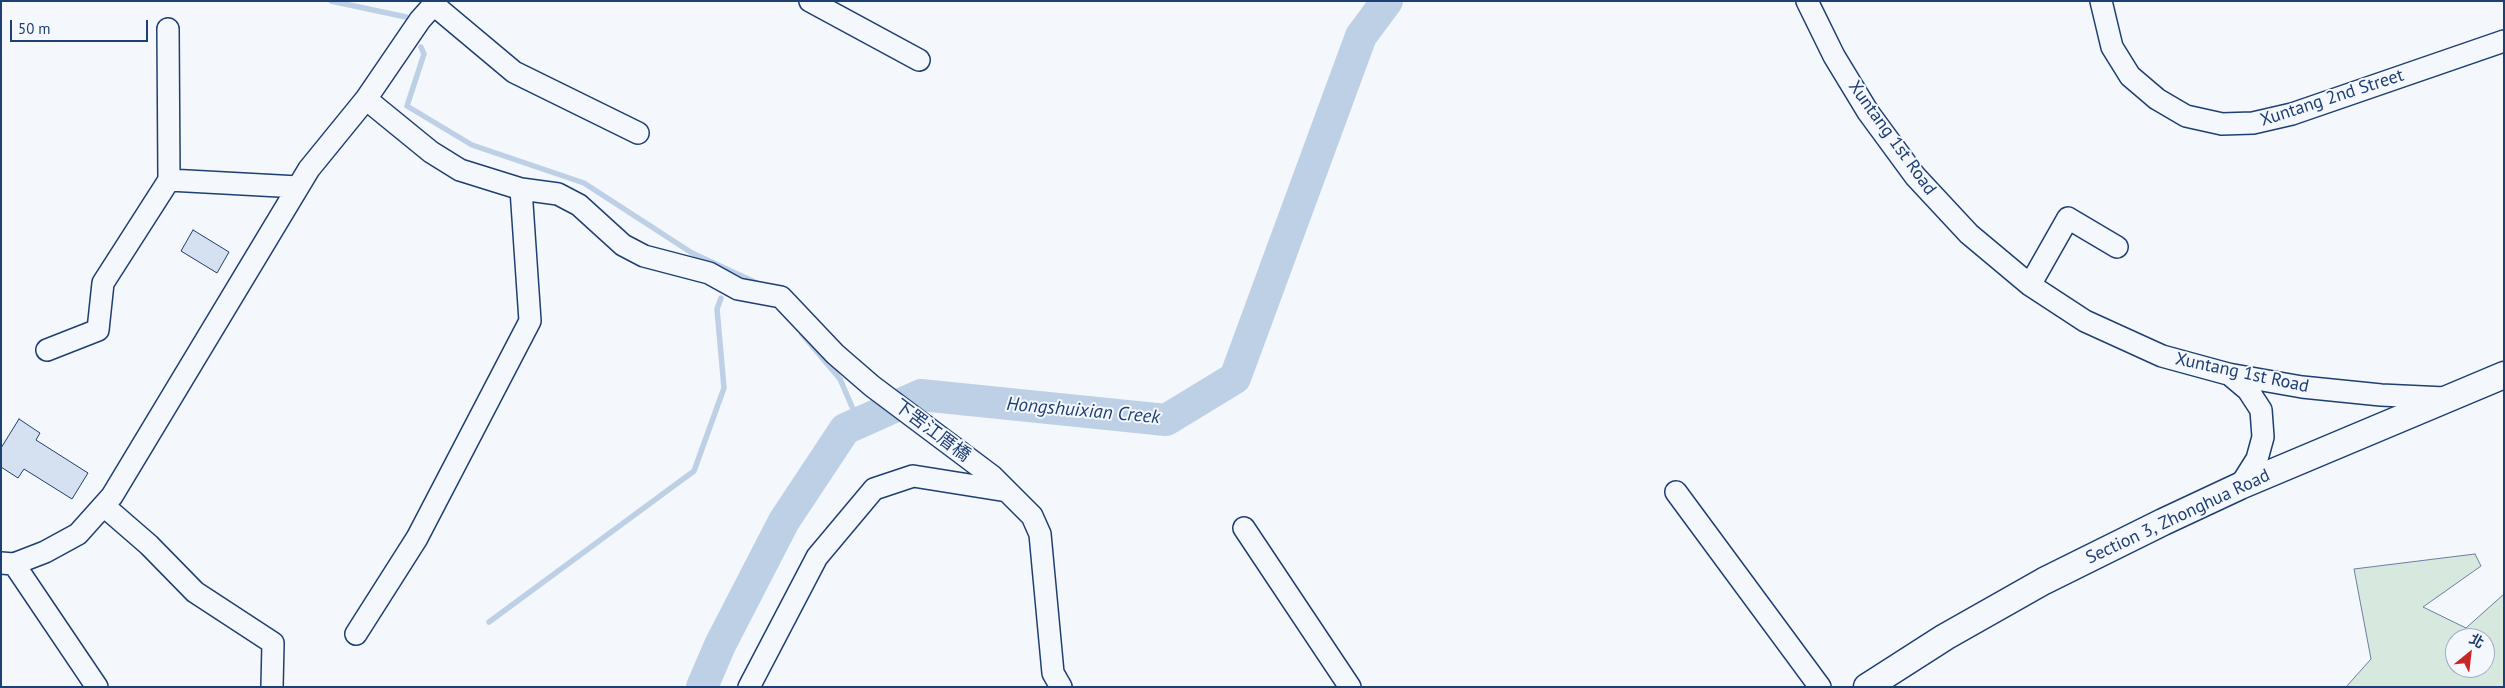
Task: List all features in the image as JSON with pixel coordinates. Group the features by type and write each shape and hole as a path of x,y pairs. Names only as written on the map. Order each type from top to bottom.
{"main road":[{"name":"Section 3, Zhonghua Road","path":"1867,687 1945,637 2044,580 2240,486 2504,375"}],"street":[{"path":"810,1 919,60"},
{"name":"Xuntang 1st Road","path":"1807,1 1844,72 1868,112 1915,176 1970,234 2030,285 2085,321 2162,356 2228,374 2302,387 2381,395 2447,398"},
{"name":"Xuntang 2nd Street","path":"2101,1 2112,47 2130,76 2157,100 2186,116 2222,124 2253,123 2292,114 2504,41"},
{"path":"97,687 8,563 45,552 78,534 112,496 309,169 366,99 420,20 435,3 514,72 638,133"},
{"path":"48,350 98,330 103,283 169,180 168,29"},
{"name":"下罟江厝橋","path":"366,99 431,152 460,170 521,188 558,194 579,205 623,245 644,256 710,273 738,289 781,297 835,354 872,386 992,476 1032,516 1040,534 1053,673 1061,687"},
{"path":"169,180 298,187"},
{"path":"356,634 417,538 530,321 521,188"},
{"path":"2030,285 2068,218 2117,247"},
{"path":"2228,374 2248,390 2261,410 2263,437 2257,459 2240,486"},
{"path":"749,687 818,558 874,488 913,476 1007,491"},
{"path":"1676,492 1820,687"},
{"path":"104,506 149,545 195,592 273,643 272,687"},
{"path":"1244,528 1350,687"}],"shaded area":[{"path":"2475,554 2481,566 2423,607 2466,628 2504,594 2504,687 2346,687 2371,659 2354,569"}],"building":[{"path":"193,230 229,252 217,273 181,251"},
{"path":"19,419 40,433 36,440 88,473 72,499 24,469 18,478 1,467 1,448"}],"waterway":[{"path":"331,1 406,17"},
{"name":"Hongshuixian Creek","path":"702,687 720,645 784,521 845,429 921,395 1166,420 1235,378 1361,36 1387,1"},
{"path":"421,47 424,54 407,106 472,145 584,183 692,253 759,284"},
{"path":"489,622 694,471 724,388 717,309 721,298"},
{"path":"802,334 840,379 859,423"}]}
